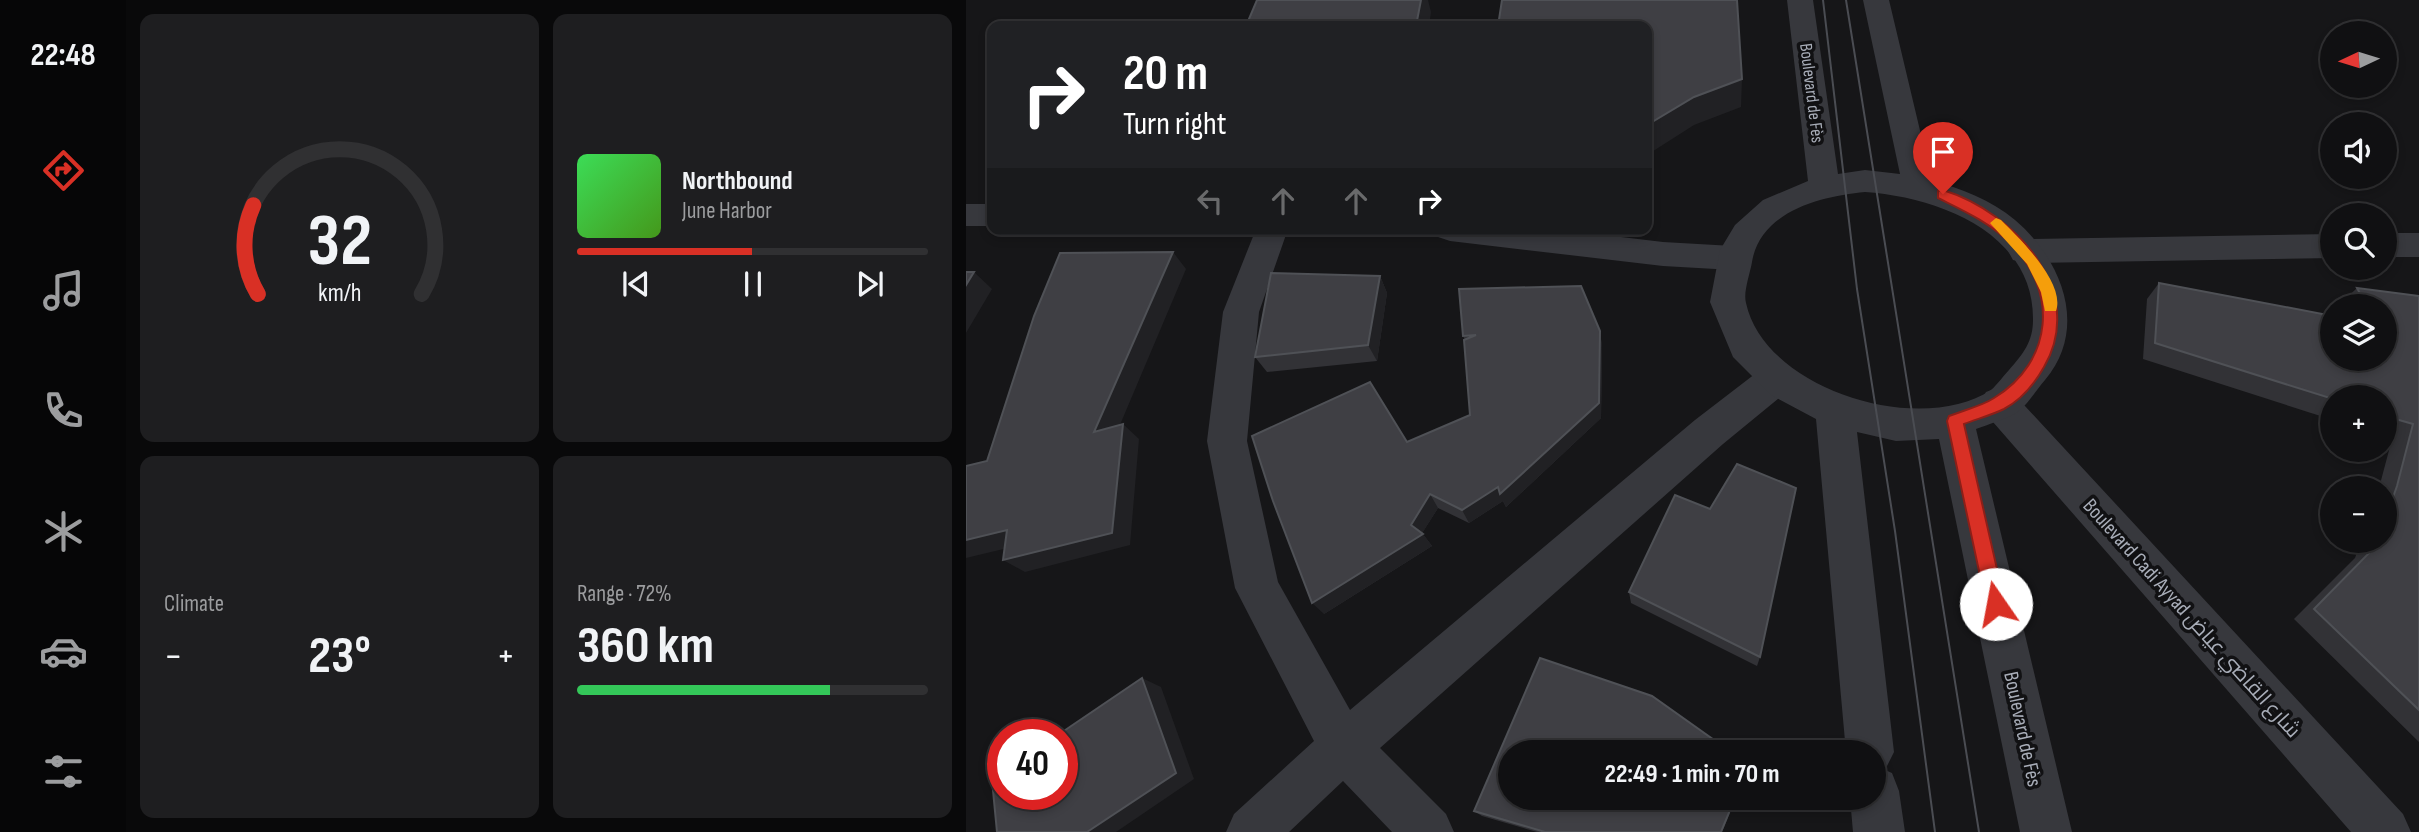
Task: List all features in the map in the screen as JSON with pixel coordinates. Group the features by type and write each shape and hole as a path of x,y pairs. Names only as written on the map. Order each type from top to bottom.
{"street":[{"name":"Boulevard de Fès","path":"1800,0 1824,186"},
{"path":"1876,0 1918,187"},
{"path":"1865,181 1918,187 1943,194 1978,211 1999,225 2025,251 2048,292 2051,315 2047,348 2029,379 1999,404 1955,421 1903,426 1835,412 1803,397 1756,358 1735,324 1728,290 1733,258 1742,239 1763,216 1791,198 1824,186 1865,181"},
{"path":"966,215 987,215"},
{"path":"1270,235 1241,312 1227,441 1257,588 1344,747 1428,832"},
{"path":"1501,235 1663,254 1733,258"},
{"path":"2397,245 2419,244"},
{"path":"2025,251 2320,246"},
{"path":"1252,832 1344,747 1709,432 1777,378"},
{"name":"Boulevard Cadi Ayyad شارع القاضي عياض","path":"1999,404 2385,832"},
{"path":"1835,412 1869,740"},
{"name":"Boulevard de Fès","path":"1955,421 2046,832"},
{"path":"1876,810 1879,832"}],"building":[{"path":"1257,0 1421,0 1417,21 1248,21"},
{"path":"1502,0 1737,0 1742,79 1694,97 1652,122 1652,21 1499,21"},
{"path":"1173,252 1094,432 1123,424 1112,533 1003,560 1007,530 966,540 966,466 987,461 1034,316 1060,253"},
{"path":"966,272 974,272 966,285"},
{"path":"1271,273 1380,276 1368,345 1255,357"},
{"path":"2159,283 2320,314 2320,371 2397,371 2397,294 2360,294 2357,288 2419,296 2419,710 2314,609 2369,553 2397,553 2397,486 2413,424 2397,419 2397,385 2320,385 2320,395 2155,343"},
{"path":"1581,286 1600,331 1599,403 1500,494 1498,487 1462,510 1430,494 1411,525 1423,534 1312,603 1273,501 1252,436 1370,382 1407,442 1470,415 1464,340 1476,335 1463,336 1459,289"},
{"path":"1737,464 1796,488 1760,657 1629,592 1675,495 1710,509"},
{"path":"1540,658 1652,696 1714,740 1505,740"},
{"path":"1142,678 1176,773 1087,832 997,832 995,810 1078,810 1078,721"},
{"path":"1498,755 1498,810 1730,810 1721,832 1545,832 1474,811"}],"tram line":[{"path":"1823,0 1857,289 1895,531 1935,832"},
{"path":"1846,0 1979,832"}],"slow traffic":[{"path":"1996,223 2017,242 2032,261 2048,292 2050,307"}],"route":[{"path":"1943,194 1989,217 2017,242 2038,271 2048,292 2050,304 2051,326 2047,348 2029,379 1999,404 1979,414 1955,421 1996,604"}]}
